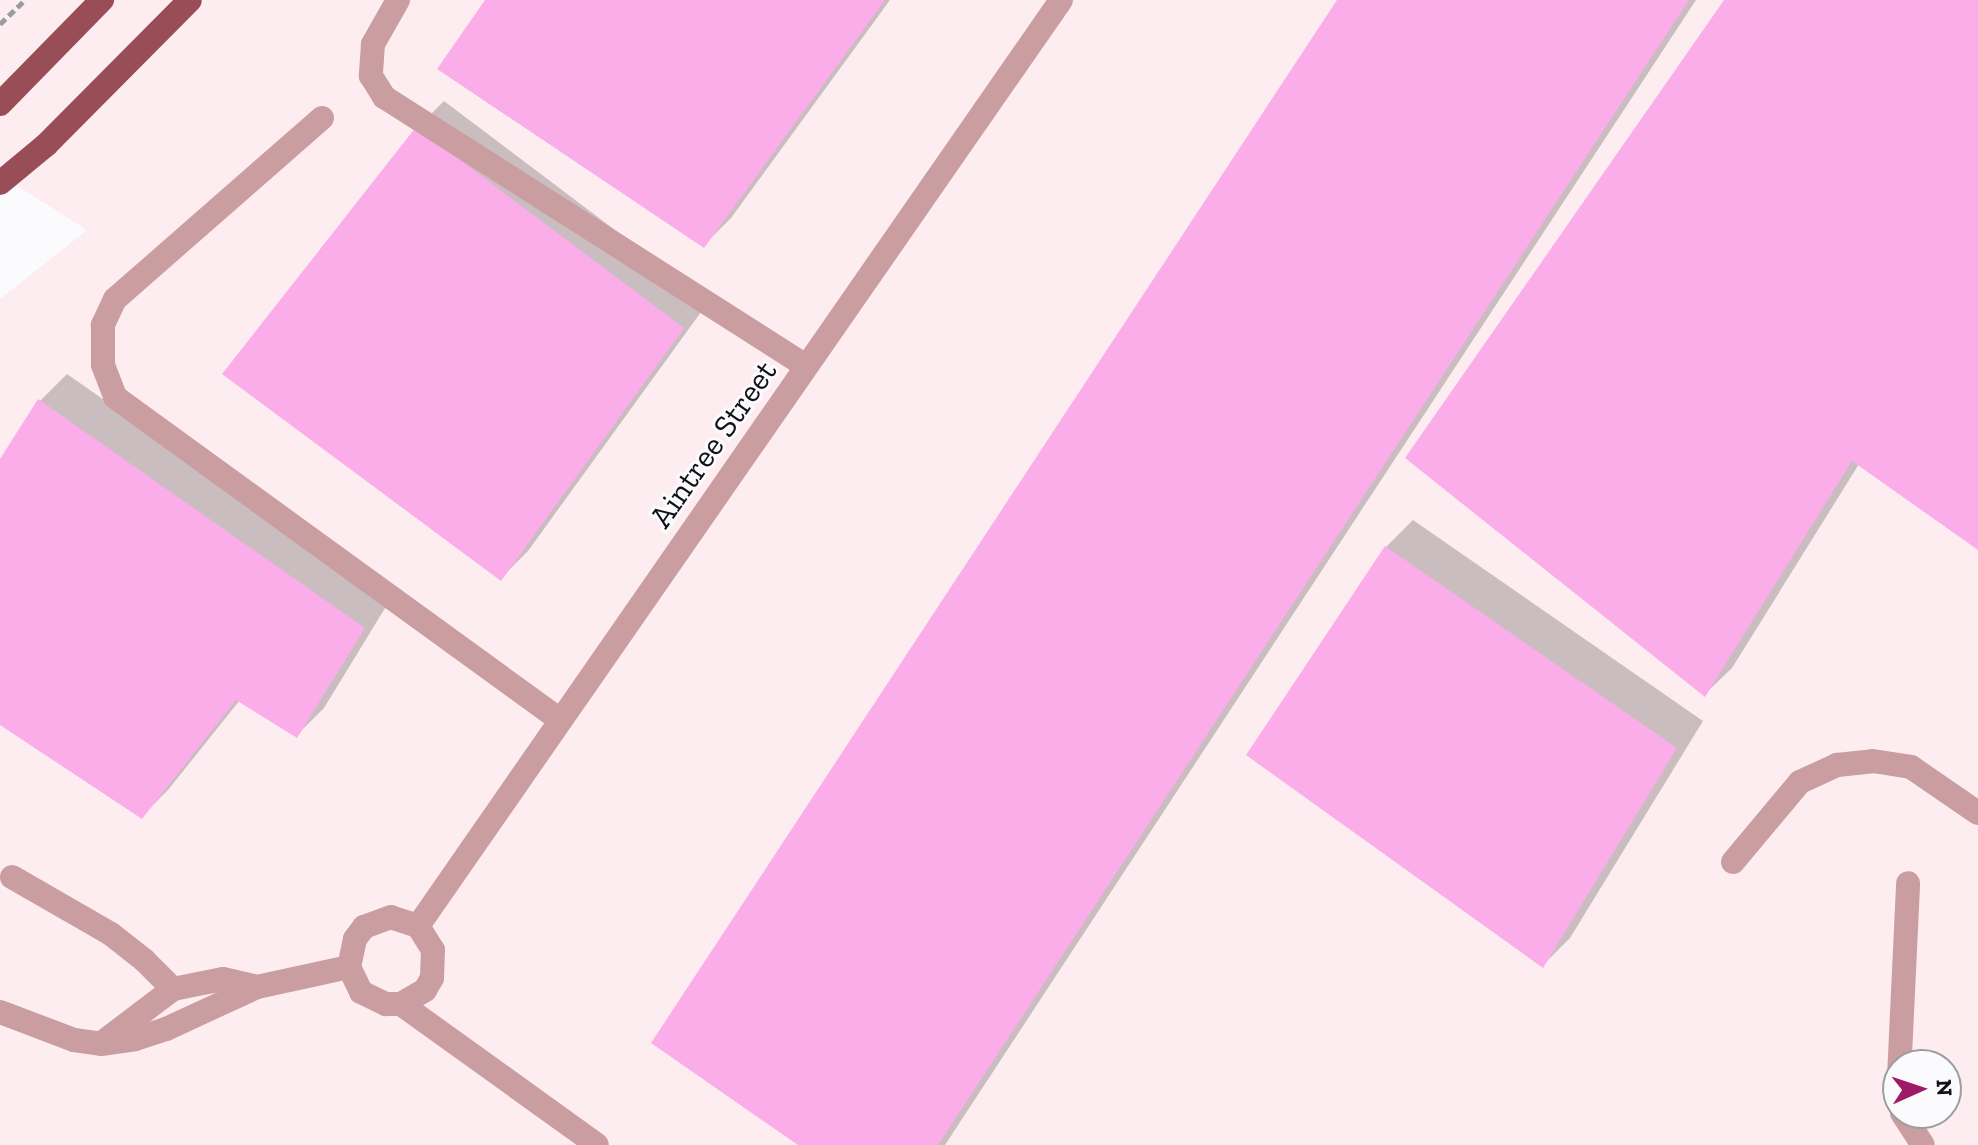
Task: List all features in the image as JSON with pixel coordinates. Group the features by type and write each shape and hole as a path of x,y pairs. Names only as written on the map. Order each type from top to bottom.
{"main road":[{"path":"0,104 102,0"},
{"path":"0,183 46,145 190,0"}],"street":[{"path":"398,0 373,44 371,76 384,97 806,366"},
{"name":"Aintree Street","path":"418,926 1061,0"},
{"path":"322,118 115,299 103,325 103,365 115,397 560,720"},
{"path":"1733,862 1800,782 1837,765 1873,761 1911,767 1978,813"},
{"path":"12,877 111,934 144,960 173,989"},
{"path":"1900,1049 1908,883"},
{"path":"391,917 418,926 433,950 432,978 425,990 401,1004 386,1004 361,992 349,967 350,952 364,927 391,917"},
{"path":"0,1012 74,1040 101,1044 135,1039 166,1029 257,987 349,967"},
{"path":"101,1044 173,989 223,979 257,987"},
{"path":"401,1004 597,1145"}],"path":[{"path":"0,24 25,0"}],"shaded area":[{"path":"0,0 1978,0 1978,1145 0,1145 0,299 87,230 0,175"}],"building":[{"path":"485,0 885,0 704,248 437,69"},
{"path":"1337,0 1689,0 938,1145 798,1145 651,1043"},
{"path":"1724,0 1978,0 1978,550 1852,461 1705,697 1405,458"},
{"path":"416,127 684,328 501,581 222,374"},
{"path":"38,399 365,628 297,738 236,700 142,819 0,725 0,459"},
{"path":"1385,546 1677,748 1543,968 1246,755"}]}
